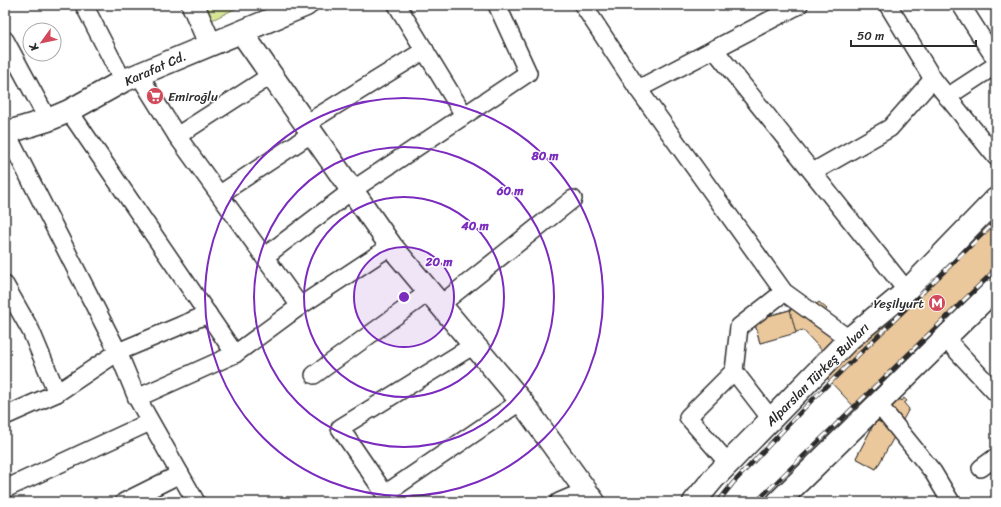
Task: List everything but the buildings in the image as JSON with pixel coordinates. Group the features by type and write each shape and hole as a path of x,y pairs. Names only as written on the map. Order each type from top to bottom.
{"main road":[{"path":"193,5 210,44"},
{"name":"Karafat Cd.","path":"6,132 48,120 69,111 131,78 210,44 242,33 306,5"},
{"path":"242,33 270,76 391,246 521,401 589,496"},
{"name":"Alparslan Türkeş Bulvarı","path":"694,502 728,463 849,339 907,291 996,199"},
{"path":"778,502 996,288"}],"street":[{"path":"84,5 131,78 220,194 300,306"},
{"path":"397,5 464,116"},
{"path":"264,257 351,191 528,73 497,5"},
{"path":"583,5 638,89 784,292 849,339"},
{"path":"638,89 799,5"},
{"path":"888,5 933,79 996,157"},
{"path":"961,5 996,60"},
{"path":"5,40 48,120"},
{"path":"714,49 907,291"},
{"path":"220,194 308,130 425,50"},
{"path":"947,97 996,65"},
{"path":"177,136 270,76"},
{"path":"813,172 890,128 933,79"},
{"path":"69,111 236,354"},
{"path":"6,132 118,352 137,398 196,502"},
{"path":"314,375 435,298 573,198"},
{"path":"137,398 236,354 300,306 391,246"},
{"path":"5,285 31,331 57,393"},
{"path":"728,463 688,417 734,371 739,327 784,292"},
{"path":"5,416 57,393 118,352 208,314"},
{"path":"946,338 996,393"},
{"path":"474,345 340,428 385,494 521,401"},
{"path":"734,371 771,419"},
{"path":"878,404 933,472 951,502"},
{"path":"5,489 150,422"},
{"path":"981,468 996,457"},
{"path":"124,502 180,474"},
{"path":"559,502 589,496"}],"green space":[{"path":"203,5 243,5 210,21"}],"railway":[{"path":"718,502 733,483 812,400 996,221"},
{"path":"756,502 996,269"}],"place":[{"name":"Emiroğlu","path":"155,96"},
{"name":"Yeşilyurt","path":"937,303"}]}
